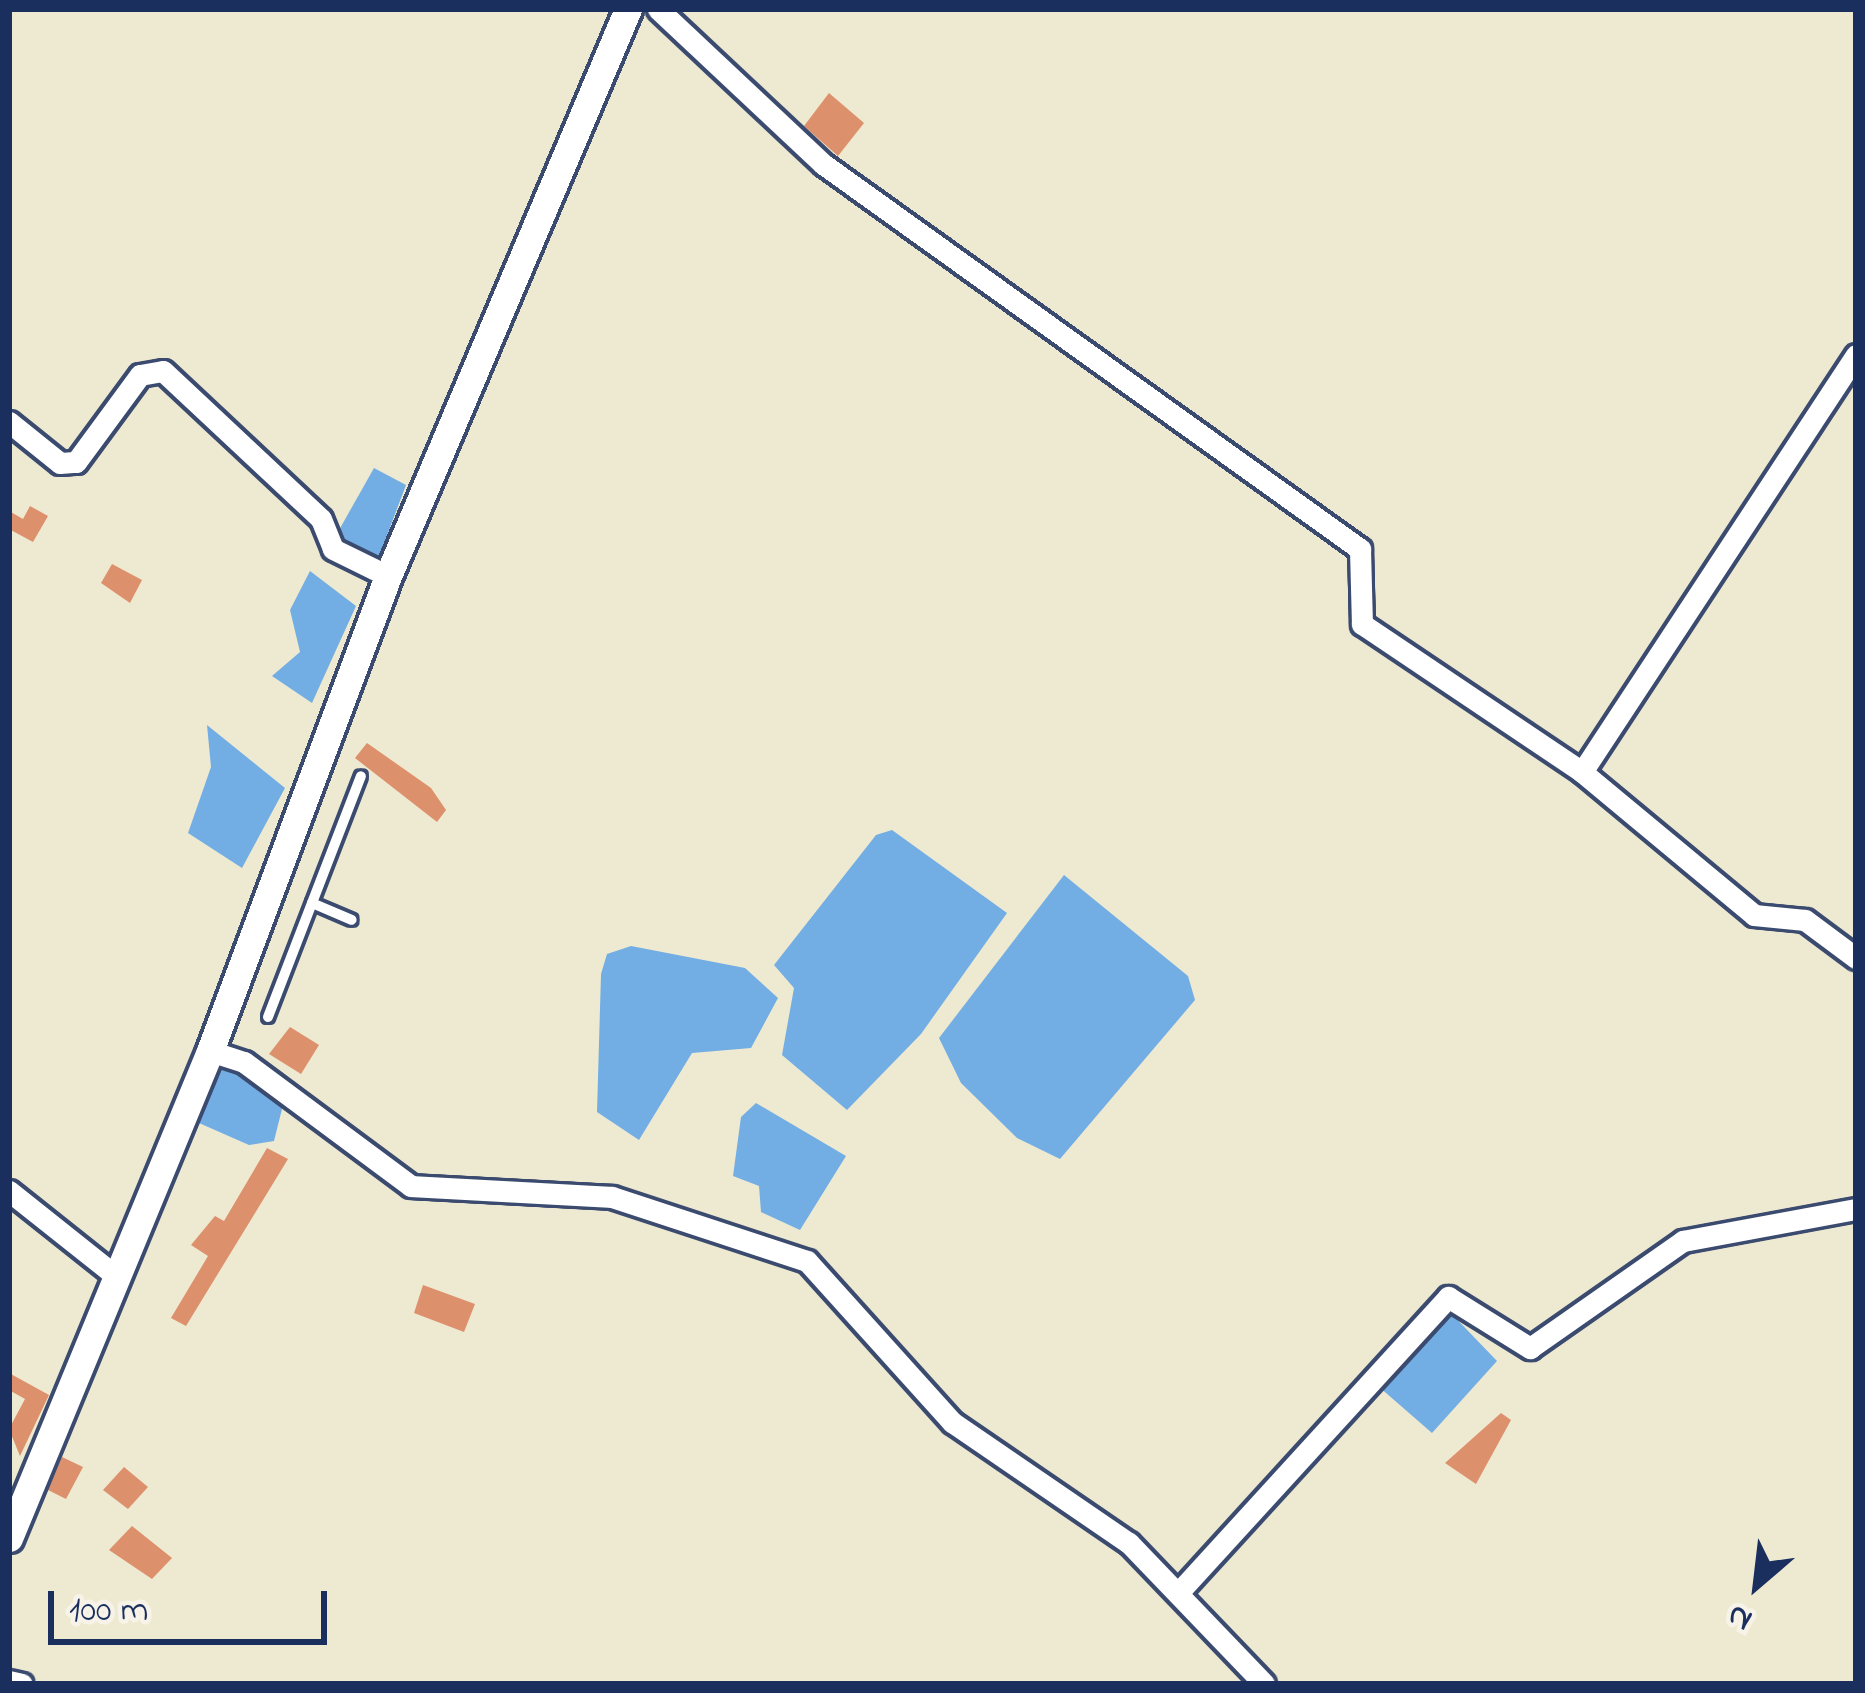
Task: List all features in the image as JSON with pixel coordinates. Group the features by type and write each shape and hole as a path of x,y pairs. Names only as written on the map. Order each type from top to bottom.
{"main road":[{"path":"9,1538 210,1052 388,575 628,9"}],"street":[{"path":"658,9 823,164 1360,549 1362,624 1582,772 1754,915 1805,920 1856,958"},
{"path":"1582,772 1856,355"},
{"path":"9,422 60,463 76,461 140,375 163,371 321,519 333,549 388,575"},
{"path":"210,1052 244,1062 411,1186 612,1197 807,1261 952,1422 1129,1543 1264,1684"},
{"path":"9,1191 117,1277"},
{"path":"1178,1593 1448,1297 1530,1348 1683,1241 1856,1209"},
{"path":"9,1681 22,1684"}],"lane":[{"path":"268,1018 361,776"},
{"path":"312,902 352,920"}],"water":[{"path":"374,468 406,485 377,562 334,539"},
{"path":"310,571 356,606 312,703 272,676 300,652 290,610"},
{"path":"207,725 285,788 242,868 188,833 211,767"},
{"path":"892,830 1007,913 921,1034 847,1110 782,1055 794,988 774,965 876,835"},
{"path":"1064,875 1188,976 1195,1000 1060,1159 1017,1138 961,1083 939,1038"},
{"path":"631,946 745,968 778,998 751,1048 692,1053 639,1140 597,1112 601,974 607,954"},
{"path":"220,1064 284,1101 274,1141 249,1145 199,1123"},
{"path":"756,1103 846,1156 800,1230 761,1212 759,1186 733,1176 741,1117"},
{"path":"1446,1308 1497,1361 1432,1433 1378,1386"}],"building":[{"path":"829,93 864,123 838,156 804,126"},
{"path":"30,506 48,516 33,542 9,529 9,511 23,519"},
{"path":"112,564 142,580 130,603 101,583"},
{"path":"367,743 431,788 446,810 437,822 355,758"},
{"path":"290,1027 319,1045 301,1074 269,1054"},
{"path":"267,1148 288,1159 186,1326 171,1318 208,1256 191,1245 215,1216 224,1221"},
{"path":"423,1285 475,1304 464,1332 414,1313"},
{"path":"9,1373 49,1395 20,1456 9,1429 25,1399 9,1390"},
{"path":"1501,1413 1511,1420 1476,1484 1445,1463"},
{"path":"62,1457 83,1467 66,1499 48,1490"},
{"path":"124,1467 148,1487 128,1509 103,1490"},
{"path":"132,1526 172,1558 152,1579 109,1550"}]}
